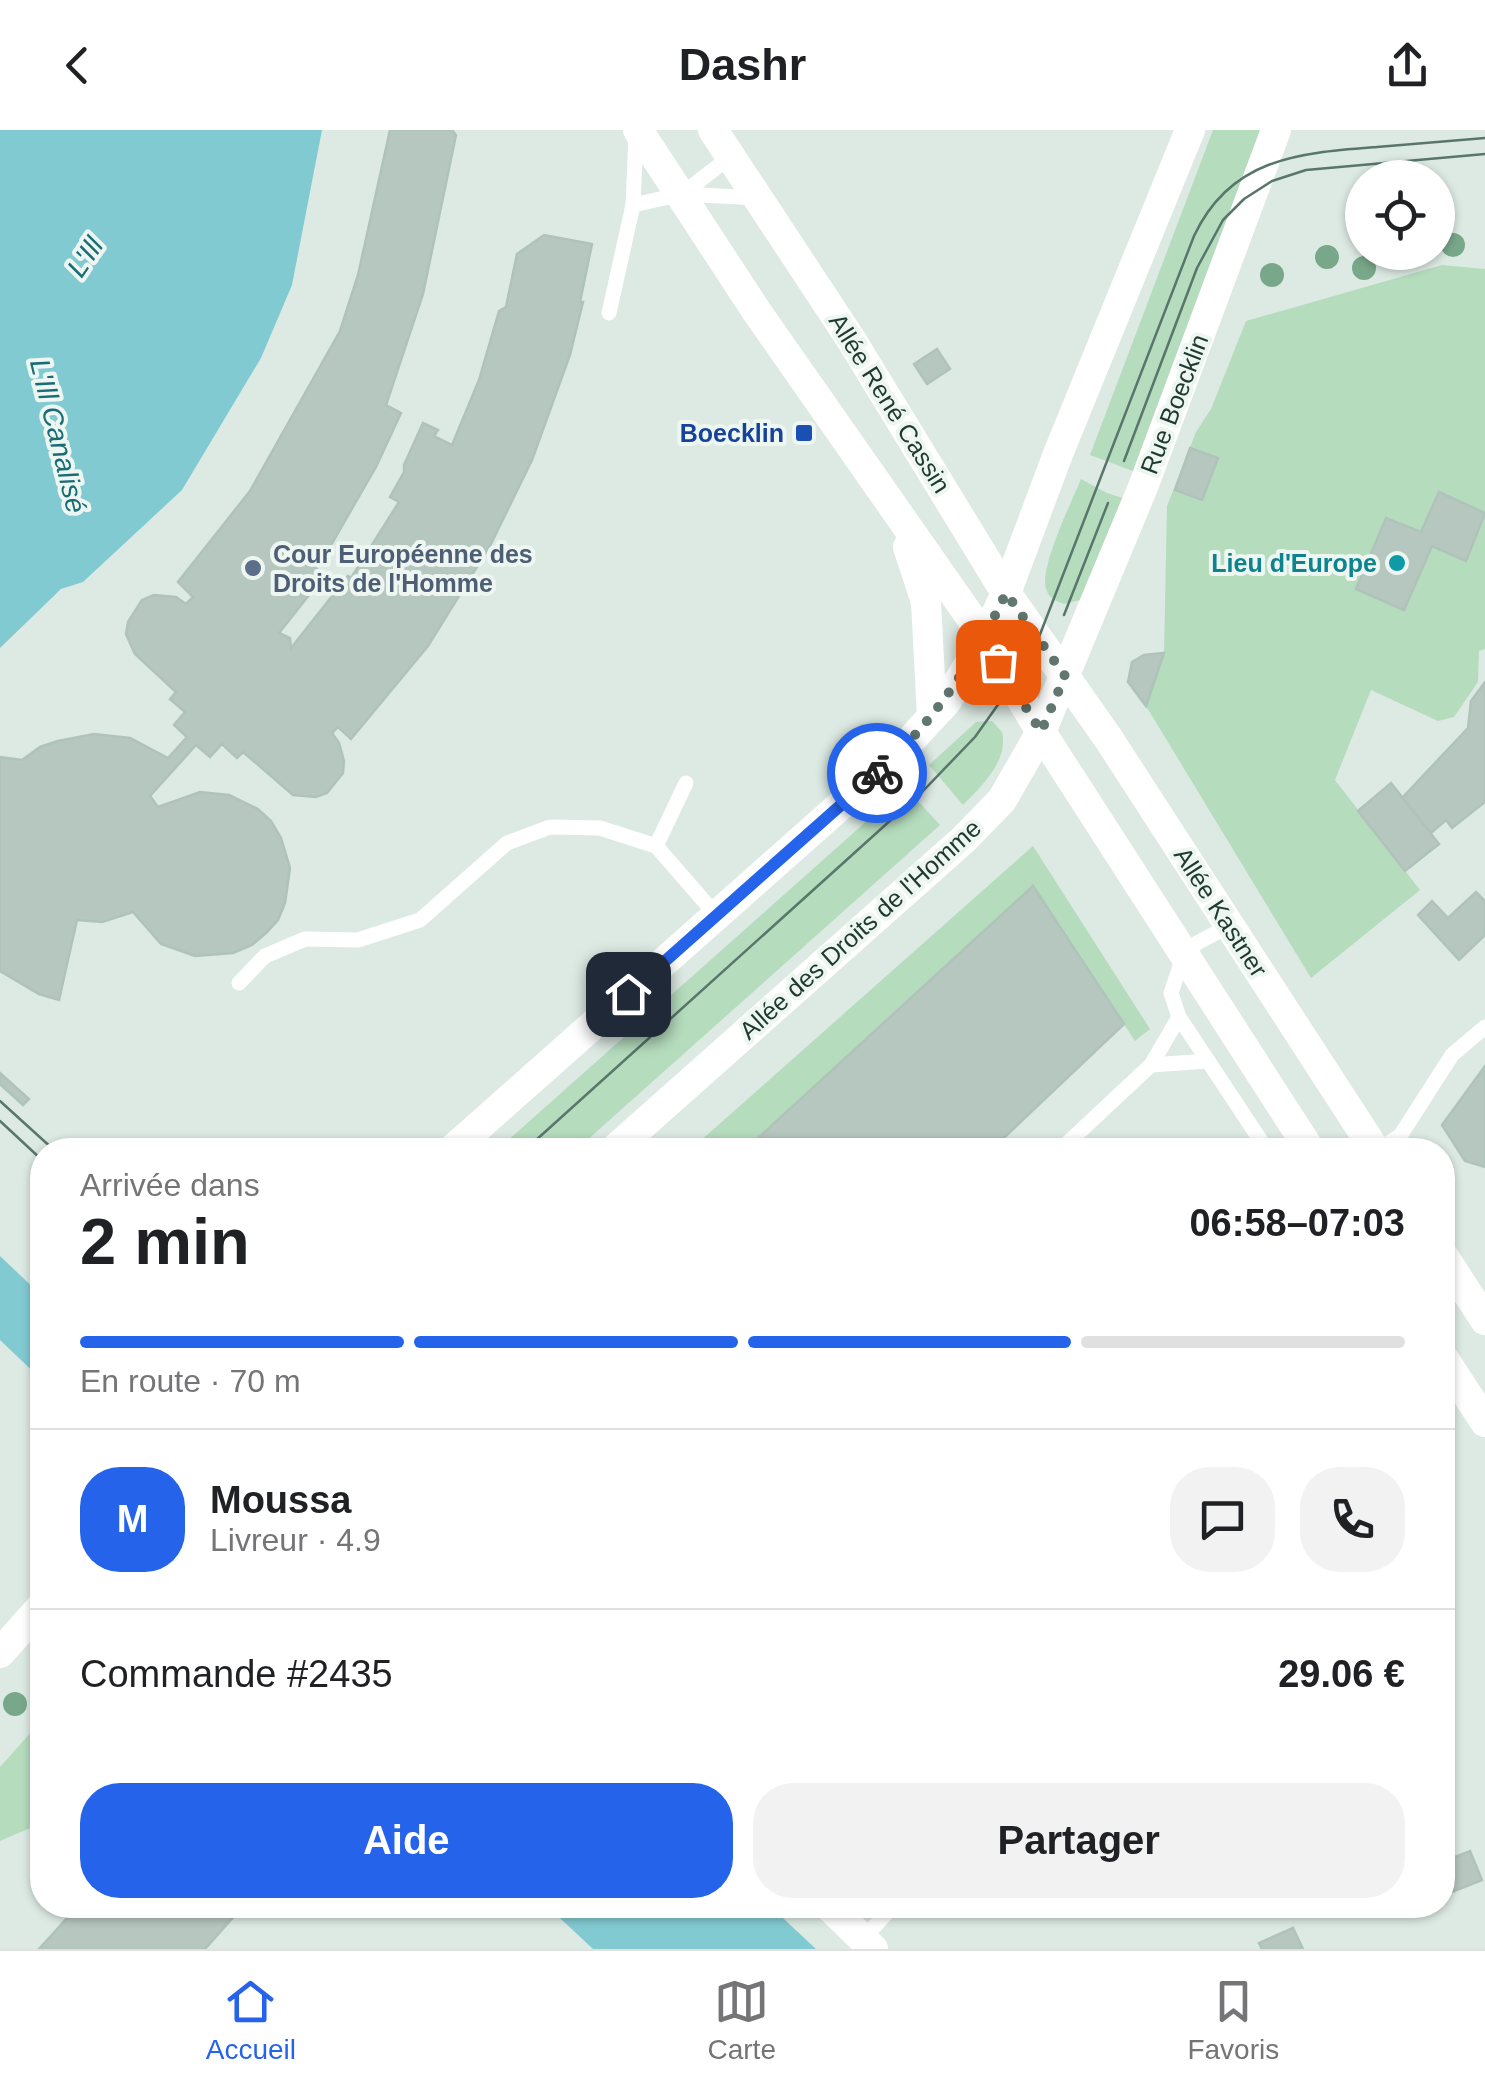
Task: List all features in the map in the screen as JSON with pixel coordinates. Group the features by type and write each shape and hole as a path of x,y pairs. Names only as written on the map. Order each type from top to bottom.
{"main road":[{"path":"638,130 756,312 985,638 1041,732 1302,1138"},
{"name":"Allée René Cassin","path":"713,130 852,340 1006,593 1065,676"},
{"path":"466,1138 895,757 946,702 985,638 1006,593 1058,454 1190,130"},
{"name":"Rue Boecklin","path":"1065,676 1136,504 1276,130"},
{"path":"900,520 926,602 932,717"},
{"name":"Allée des Droits de l'Homme","path":"628,1138 963,840 1002,800 1041,732 1065,676"},
{"name":"Allée Kastner","path":"1065,676 1368,1138"},
{"path":"1455,1274 1485,1320"},
{"path":"1455,1376 1485,1422"},
{"path":"0,1653 30,1619"},
{"path":"841,1918 868,1944"}],"lane":[{"path":"609,314 633,205 638,130"},
{"path":"682,194 730,156"},
{"path":"633,205 682,194 758,198"},
{"path":"656,846 686,783"},
{"path":"239,983 265,956 305,939 358,940 420,920 507,843 550,827 600,828 656,846 716,916"},
{"path":"1229,926 1184,954 1170,993 1179,1017 1259,1138"},
{"path":"1073,1138 1152,1066 1179,1017"},
{"path":"1397,1138 1452,1056 1485,1028"},
{"path":"1152,1066 1208,1061"},
{"path":"868,1944 885,1918"}],"green space":[{"path":"1213,130 1265,130 1141,474 1090,455"},
{"path":"1455,266 1485,269 1485,649 1479,651 1478,682 1454,717 1438,721 1371,690 1335,780 1420,890 1311,978 1146,706 1164,653 1167,506 1246,321 1424,270 1455,270"},
{"path":"1081,479 1129,500 1080,600 1064,604 1049,595 1045,579"},
{"path":"992,721 1002,732 1001,753 992,772 963,805 929,765 976,722"},
{"path":"905,787 940,825 589,1138 510,1138"},
{"path":"1033,846 1150,1029 1135,1041 1033,887 759,1138 704,1138"},
{"path":"30,1733 30,1828 0,1841 0,1767"}],"water":[{"path":"0,130 322,130 292,285 261,358 182,490 83,582 61,589 0,648"},
{"path":"0,1256 30,1285 30,1369 0,1340"},
{"path":"560,1918 783,1918 816,1949 593,1949"}],"building":[{"name":"Cour Européenne des Droits de l'Homme","path":"390,130 452,130 456,135 423,294 386,405 401,413 376,467 331,545 319,562 313,558 310,562 324,576 279,633 290,638 291,648 348,576 351,578 399,502 390,497 423,423 438,430 434,436 452,445 479,380 499,311 506,307 517,254 544,235 592,244 570,355 532,460 490,546 428,646 351,739 338,727 332,733 344,761 343,773 327,793 316,797 293,795 243,752 237,758 222,744 210,757 196,745 150,796 158,807 200,792 229,795 258,809 271,821 290,868 285,903 278,920 267,932 252,945 233,953 195,956 161,944 133,912 102,922 77,920 59,1000 39,994 0,971 0,757 22,760 40,747 94,734 130,738 168,758 187,737 174,725 185,712 170,699 176,692 135,654 126,634 128,622 142,600 154,595 176,597 186,604 193,597 178,582 250,491 340,331 358,275"},
{"path":"937,349 950,369 927,384 914,364"},
{"path":"1190,448 1218,458 1202,500 1175,490"},
{"path":"1439,492 1485,513 1466,561 1432,546 1404,610 1356,589 1386,518 1421,532"},
{"path":"1164,653 1146,706 1128,682 1132,662 1144,655"},
{"path":"1485,682 1485,802 1452,828 1446,820 1431,833 1402,798 1468,728 1471,701"},
{"path":"1391,783 1439,844 1405,871 1358,811"},
{"path":"1033,886 1124,1024 1004,1138 758,1138"},
{"path":"1476,892 1485,901 1485,935 1459,960 1418,915 1432,901 1448,918"},
{"path":"1485,1066 1485,1167 1465,1161 1455,1138 1450,1138 1442,1125"},
{"path":"0,1073 29,1099 23,1105 0,1084"},
{"path":"1470,1851 1482,1880 1455,1891 1455,1857"},
{"path":"67,1918 232,1918 205,1949 39,1949"},
{"path":"1293,1928 1303,1949 1262,1949 1259,1943"}],"tram line":[{"path":"538,1138 923,791 975,737 1012,685 1039,637 1194,236 1227,190 1270,164 1295,157 1485,138"},
{"path":"1124,461 1197,268 1223,220 1244,199 1272,181 1306,170 1485,154"},
{"path":"1064,615 1108,503"},
{"path":"0,1101 41,1138"},
{"path":"0,1121 30,1149"}],"way so far":[{"path":"877,773 946,702 985,638 1006,593 1065,676 1041,732 998,662"}],"place":[{"name":"Boecklin","path":"804,433"},
{"name":"Lieu d'Europe","path":"1397,563"},
{"name":"Cour Européenne des Droits de l'Homme","path":"253,568"}],"route":[{"path":"628,994 877,773"}],"water label":[{"name":"L'Ill","path":"85,257"},
{"name":"L'Ill Canalisé","path":"58,436"}]}
